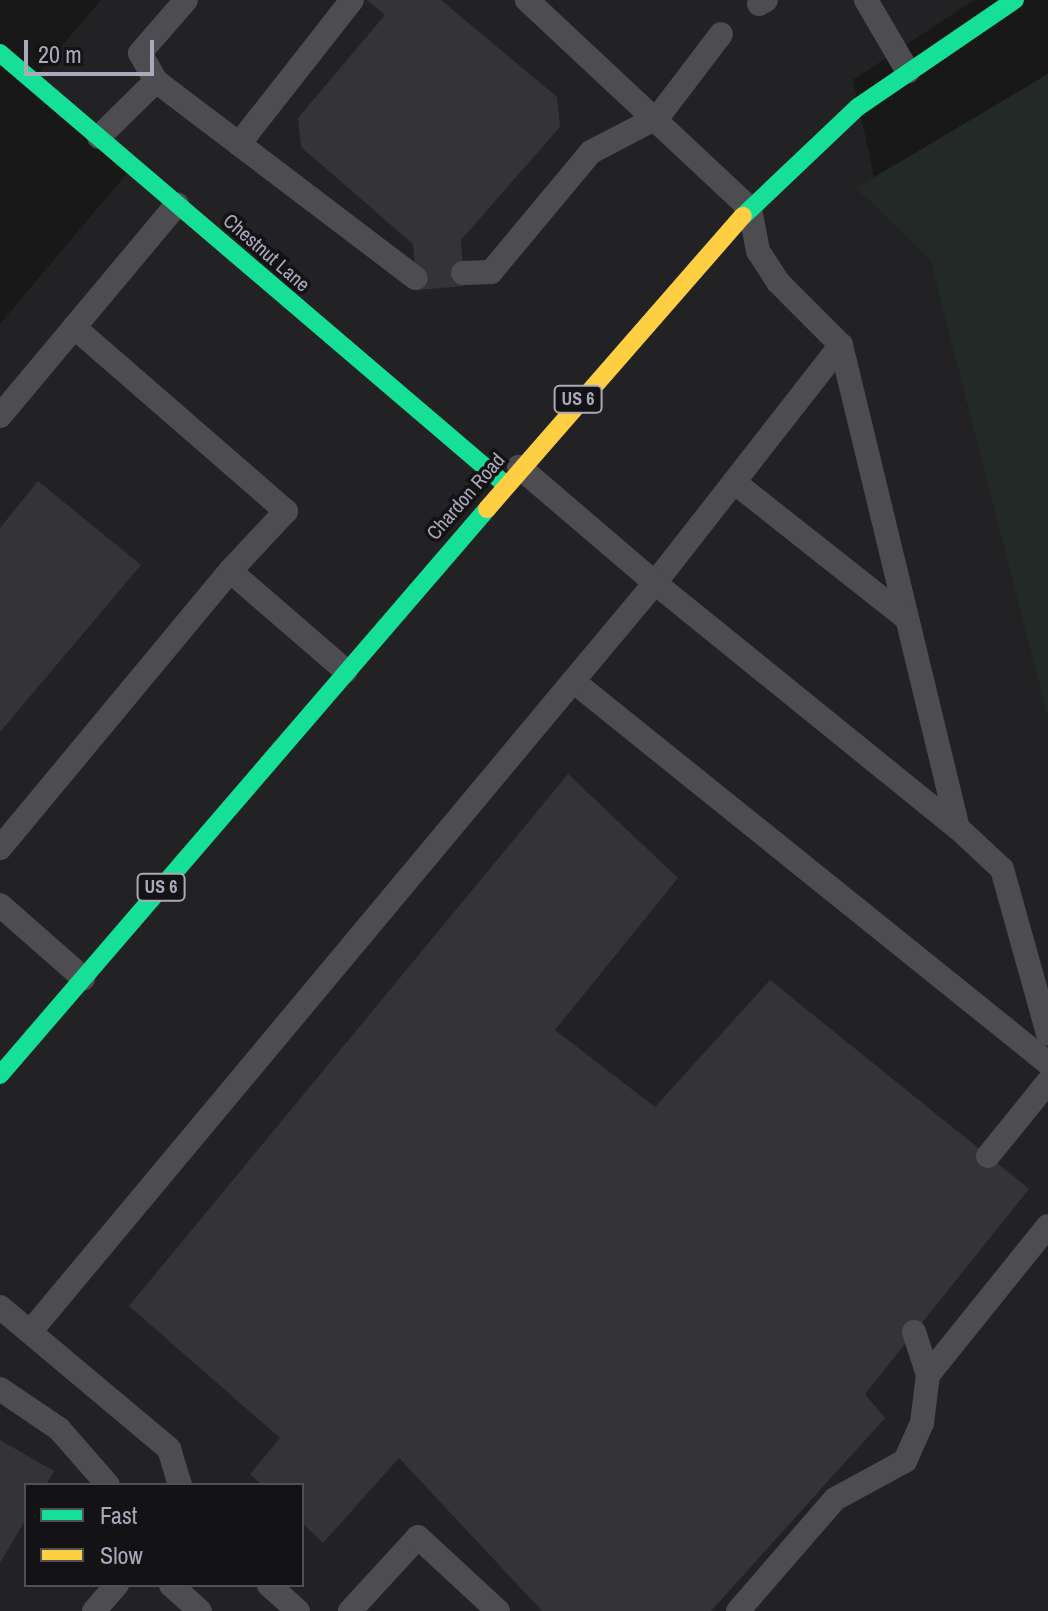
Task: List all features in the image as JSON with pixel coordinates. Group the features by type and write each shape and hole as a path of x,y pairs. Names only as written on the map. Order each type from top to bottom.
{"main road":[{"name":"Chardon Road","path":"0,1075 512,476 750,209 858,107 1015,0"},
{"name":"Chestnut Lane","path":"0,53 177,204 512,476"}],"lane":[{"path":"186,0 140,53 156,81 416,278"},
{"path":"239,144 352,0"},
{"path":"527,0 658,117 750,209 758,251 778,282 841,345 958,828"},
{"path":"866,0 908,72"},
{"path":"463,273 491,272 591,152 658,117 721,34"},
{"path":"99,137 156,81"},
{"path":"0,416 177,204"},
{"path":"0,848 230,571 286,511 74,327"},
{"path":"30,1332 655,583 841,345"},
{"path":"512,476 655,583 958,828 1002,869 1048,1034"},
{"path":"734,482 906,618"},
{"path":"230,571 346,671"},
{"path":"573,681 1048,1063"},
{"path":"0,905 83,978"},
{"path":"988,1156 1048,1082"},
{"path":"928,1375 1048,1226"},
{"path":"0,1307 169,1449 179,1483"},
{"path":"738,1611 835,1499 905,1461 922,1423 928,1375 914,1332"},
{"path":"0,1389 59,1429 106,1483"},
{"path":"350,1611 418,1537 498,1611"},
{"path":"94,1611 115,1587"},
{"path":"173,1587 200,1611"},
{"path":"271,1587 298,1611"}],"shaded area":[{"path":"101,0 974,0 853,80 882,213 930,260 1048,719 1048,1611 0,1611 0,324 133,166 33,80"},
{"path":"1048,74 1048,719 930,260 856,188"}],"building":[{"path":"367,0 441,0 557,97 560,127 461,240 464,286 417,290 413,244 301,147 298,118 385,15"},
{"path":"38,481 141,565 0,732 0,528"},
{"path":"568,774 678,878 555,1030 655,1107 770,980 1029,1189 865,1394 885,1418 711,1611 542,1611 399,1458 323,1543 304,1525 304,1483 260,1483 250,1474 280,1438 129,1306"},
{"path":"0,1440 54,1471 47,1483 24,1483 24,1522 0,1563"}],"traffic: fast":[{"path":"743,216 858,107 1015,0"},
{"path":"0,53 505,484"},
{"path":"0,1075 487,509"}],"traffic: slow":[{"path":"487,509 743,216"}]}
